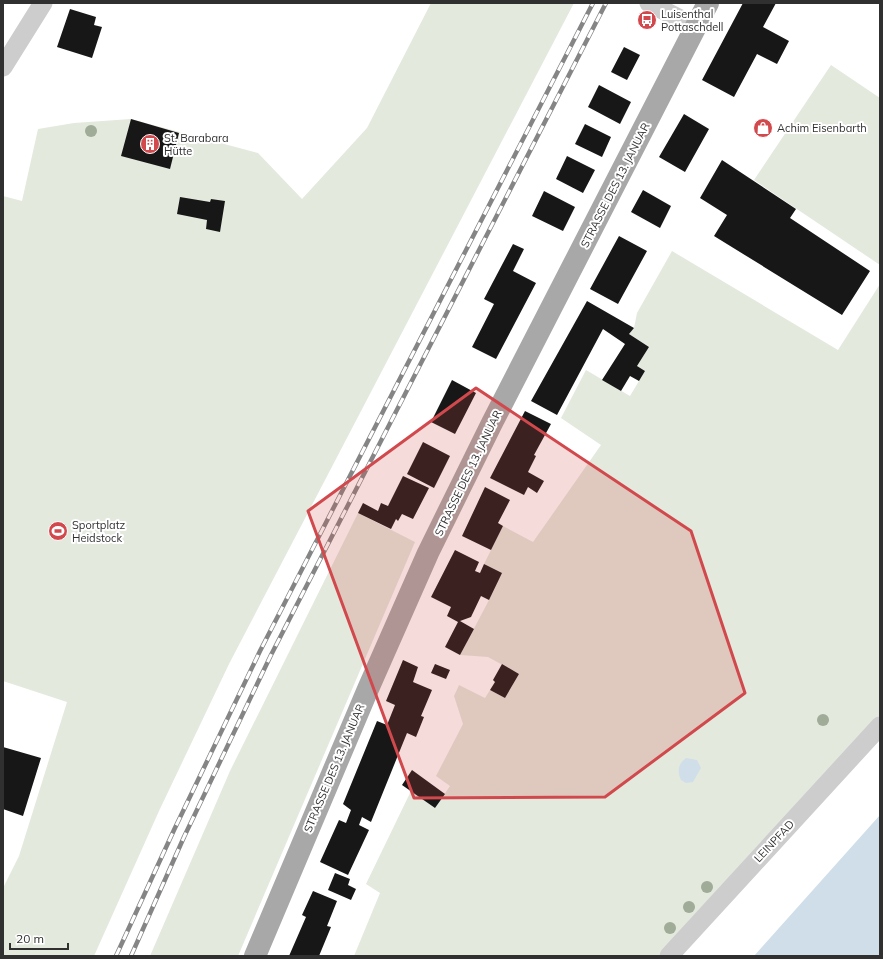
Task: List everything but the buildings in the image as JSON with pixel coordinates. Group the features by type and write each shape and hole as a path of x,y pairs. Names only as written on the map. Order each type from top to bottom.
{"main road":[{"name":"STRASSE DES 13. JANUAR","path":"256,956 370,682 428,554 492,423 708,3"}],"street":[{"path":"3,67 43,3"},
{"path":"649,3 696,27"},
{"name":"LEINPFAD","path":"669,956 880,726"}],"highlighted area":[{"path":"476,388 691,531 745,693 605,797 414,798 308,511"}],"shaded area":[{"path":"431,3 574,3 229,664 159,811 94,956 3,956 3,888 19,856 67,702 3,681 3,196 22,201 38,129 74,123 131,119 258,153 302,199 367,128"},
{"path":"831,65 880,98 880,265 754,180"},
{"path":"672,251 838,350 880,284 880,718 661,956 354,956 380,893 366,884 411,791 435,808 450,786 436,776 463,724 454,696 459,685 485,698 490,690 505,698 519,674 488,657 460,655 489,600 484,564 503,526 533,542 601,445 561,418 586,370 630,396 645,371 637,366 649,347 629,334 634,328 637,313"},
{"path":"358,513 415,542 238,956 150,956 230,771"},
{"path":"686,758 697,760 701,768 693,782 686,783 681,780 679,771 681,763"},
{"path":"880,815 880,956 754,956"}],"railway":[{"path":"116,956 174,830 260,651 593,3"},
{"path":"131,956 184,837 271,655 606,3"}],"place":[{"name":"Luisenthal Pottaschdell","path":"647,20"},
{"name":"Achim Eisenbarth","path":"763,128"},
{"name":"St. Barabara Hütte","path":"150,144"},
{"name":"Sportplatz Heidstock","path":"58,531"}]}
